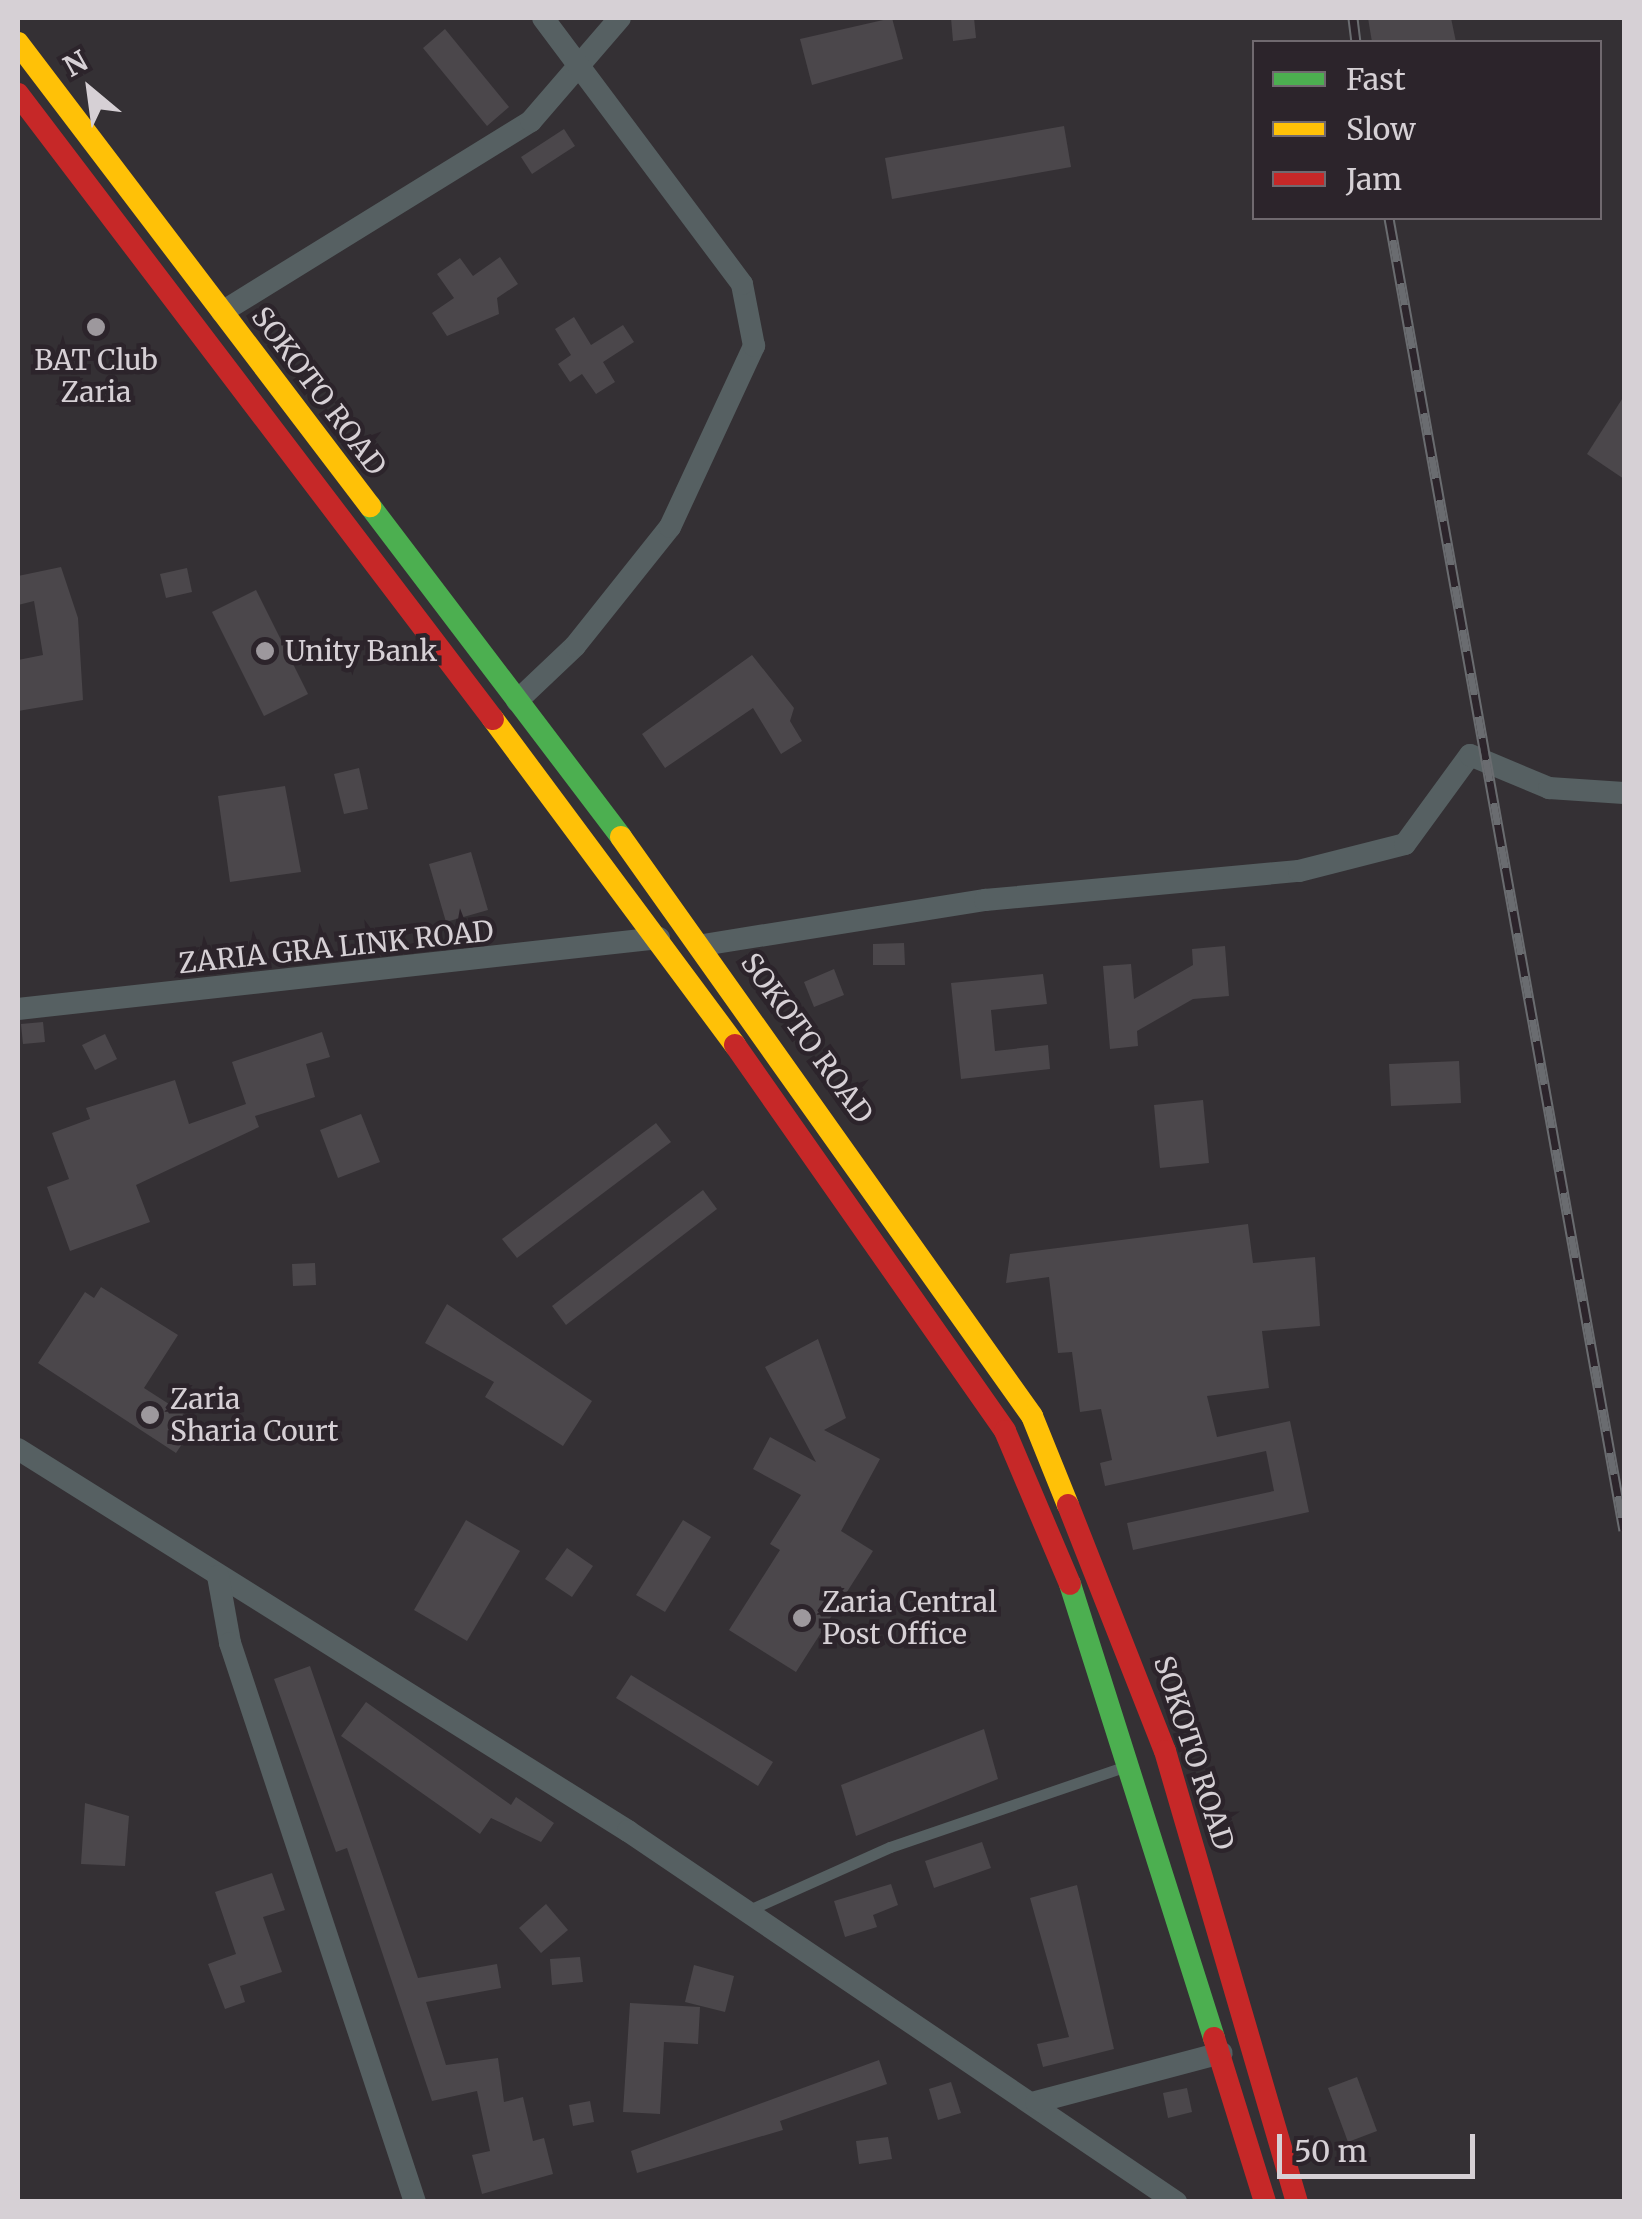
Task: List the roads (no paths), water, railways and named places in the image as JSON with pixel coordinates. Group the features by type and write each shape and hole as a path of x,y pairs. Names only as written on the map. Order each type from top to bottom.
{"main road":[{"name":"SOKOTO ROAD","path":"18,43 703,945 985,1340 1067,1490 1166,1751 1297,2202"},
{"path":"18,94 658,938 1004,1431 1088,1628 1265,2202"}],"street":[{"path":"517,701 575,646 670,527 754,346 742,284 543,18"},
{"path":"222,312 530,120 581,68 620,18"},
{"path":"703,945 985,900 1299,871 1405,844 1470,755 1549,788 1624,793"},
{"name":"ZARIA GRA LINK ROAD","path":"18,1009 658,938"},
{"path":"18,1449 748,1910 1036,2102 1176,2202"},
{"path":"218,1576 230,1642 415,2202"},
{"path":"1036,2102 1222,2053"}],"lane":[{"path":"748,1910 890,1847 1132,1765"}],"railway":[{"path":"1353,18 1356,40"},
{"path":"1389,220 1624,1530"}],"place":[{"name":"BAT Club Zaria","path":"96,327"},
{"name":"Unity Bank","path":"265,651"},
{"name":"Zaria Sharia Court","path":"150,1415"},
{"name":"Zaria Central Post Office","path":"802,1618"}]}
